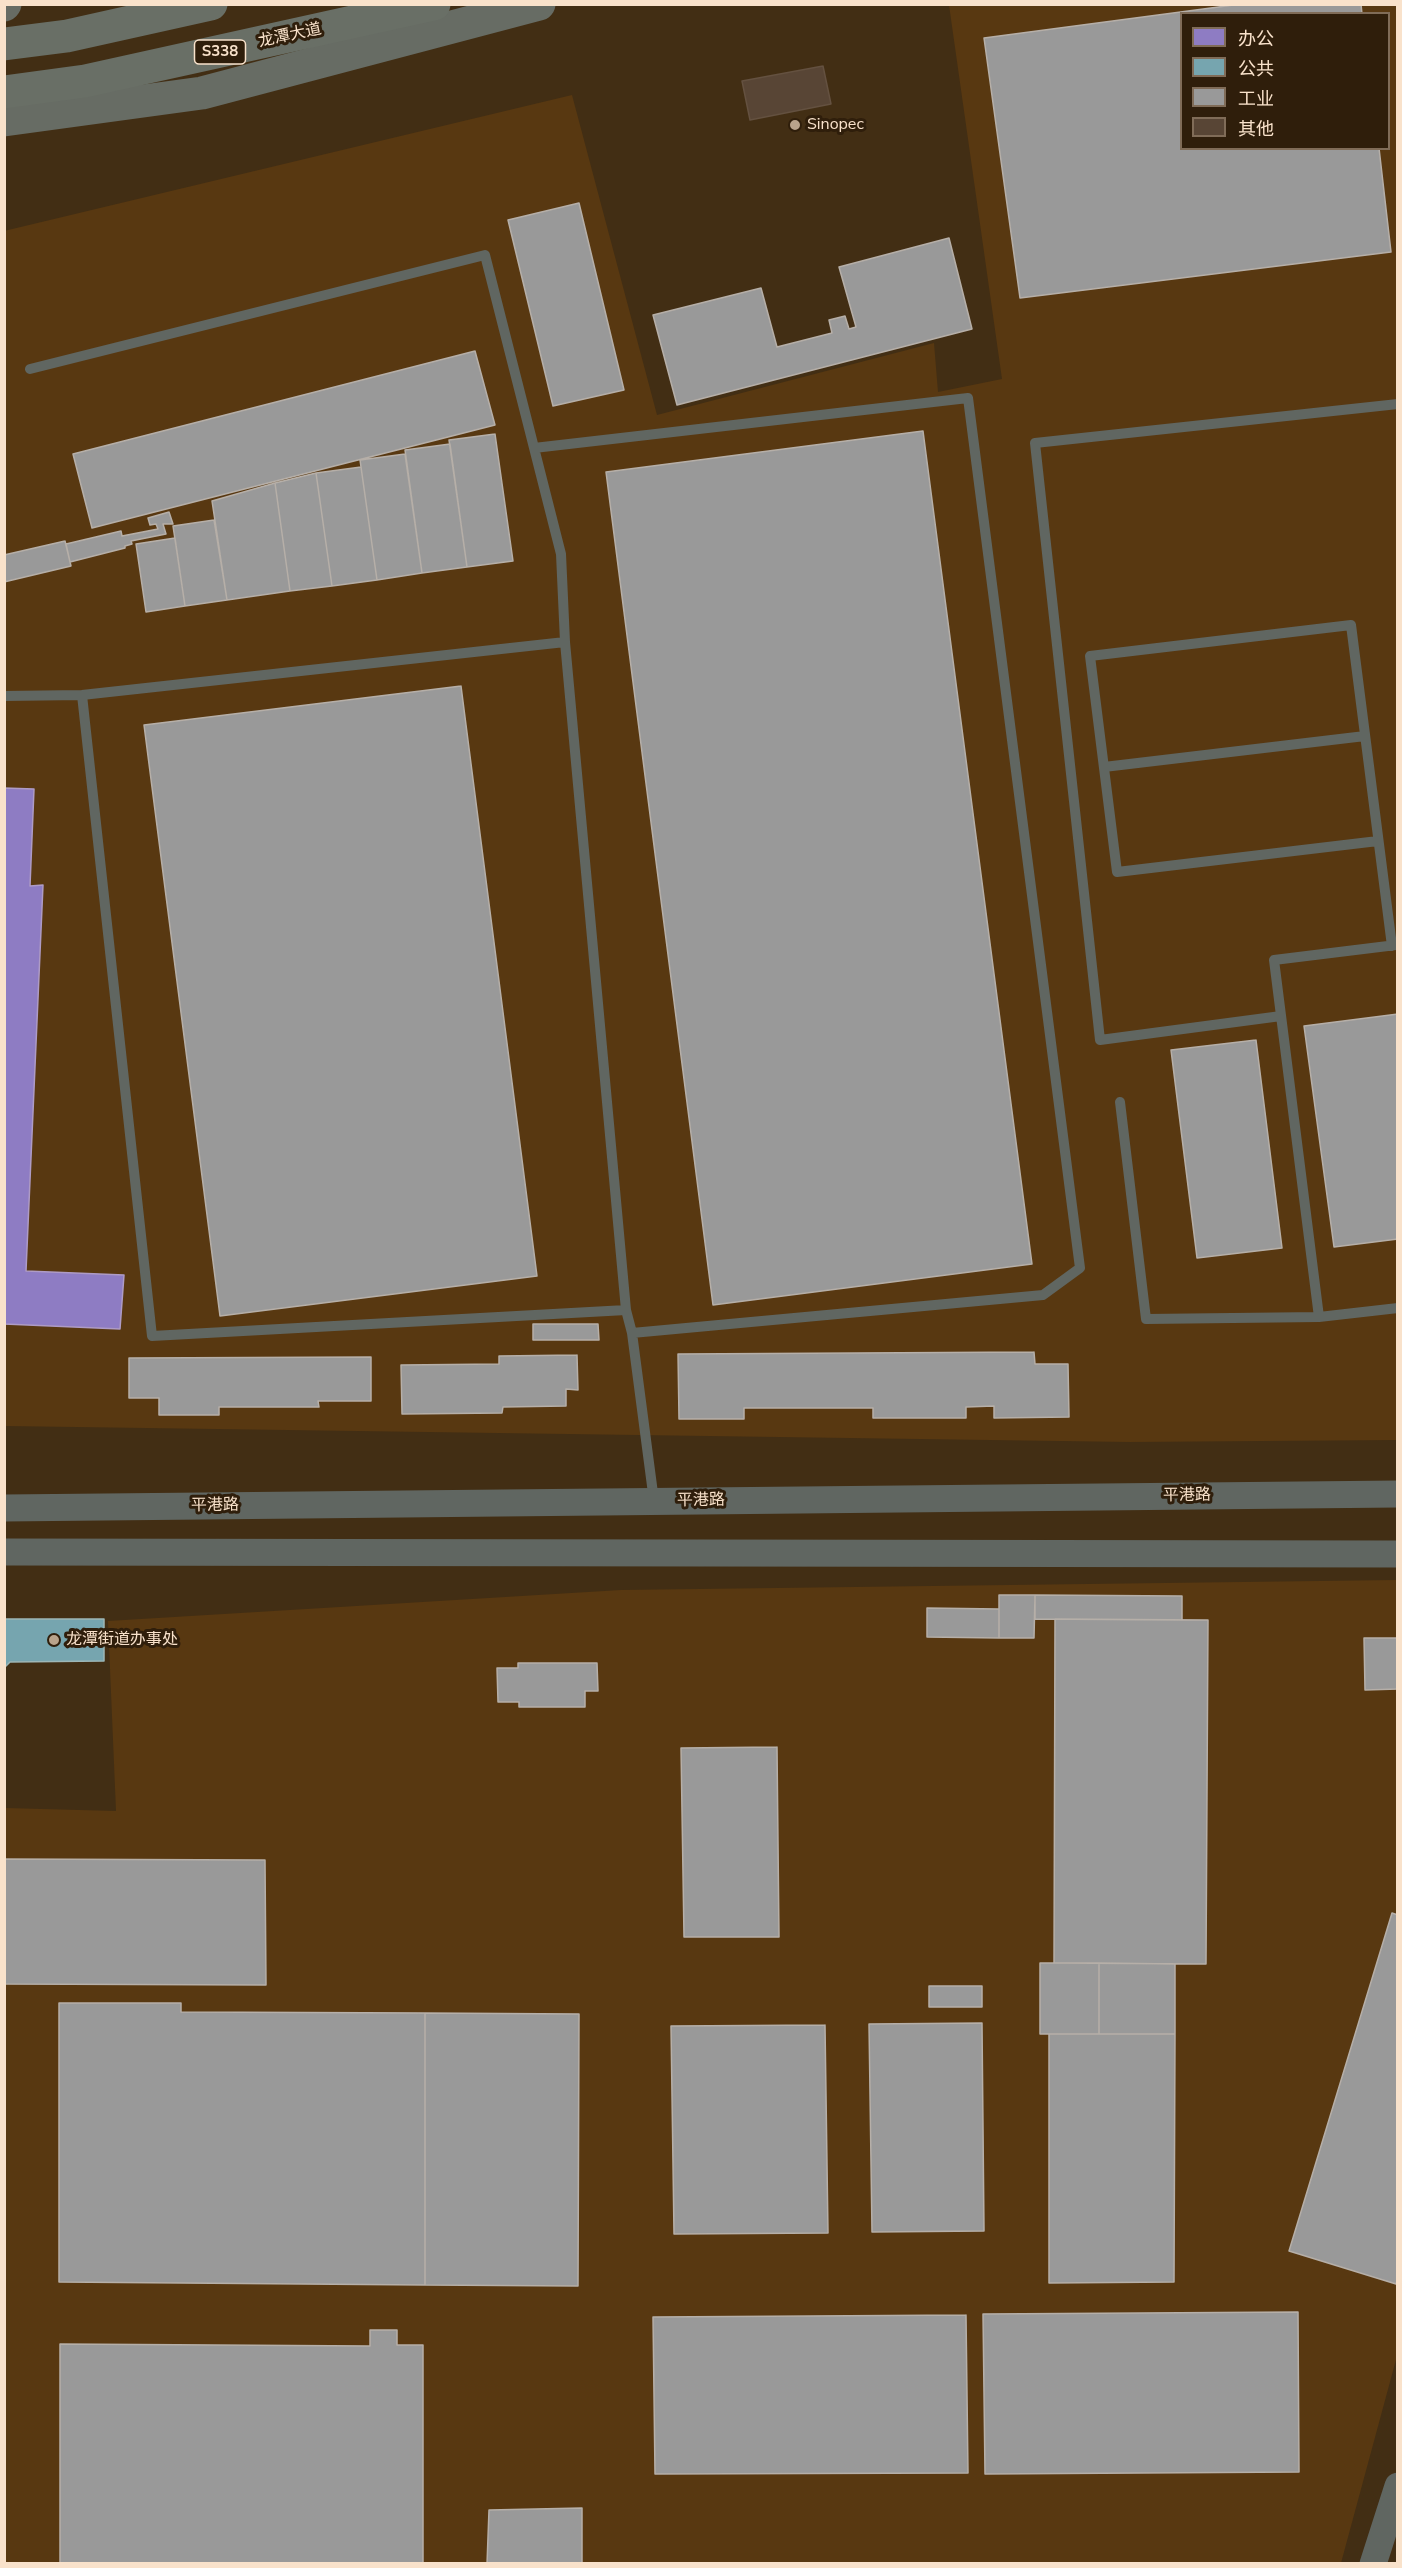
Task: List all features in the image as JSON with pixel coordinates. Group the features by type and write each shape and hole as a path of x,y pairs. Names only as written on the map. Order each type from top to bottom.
{"highway":[{"path":"4,44 67,36 211,4"},
{"name":"龙潭大道","path":"6,113 85,81 434,4"}],"main road":[{"path":"6,113 202,93 539,4"}],"street":[{"name":"平港路","path":"4,1508 1398,1494"},
{"path":"4,1552 1398,1554"},
{"path":"1373,2564 1398,2487"}],"lane":[{"path":"30,369 484,255 561,554 565,642 626,1310 632,1334 654,1502"},
{"path":"534,448 968,398 1080,1268 1043,1295 632,1334"},
{"path":"1281,1016 1100,1040 1035,443 1398,404"},
{"path":"1319,1317 1274,960 1395,946 1378,841 1351,624 1090,656 1117,872 1378,841"},
{"path":"4,696 82,695 565,642"},
{"path":"82,695 152,1336 626,1310"},
{"path":"1104,767 1365,736"},
{"path":"1120,1102 1146,1319 1319,1317 1398,1308"}],"shaded area":[{"path":"949,5 1397,5 1397,1440 1130,1442 5,1426 4,231 572,95 657,415 934,343 938,392 1002,379"},
{"path":"1397,1580 1397,2356 1341,2563 5,2564 5,1808 116,1811 108,1621 621,1590"}],"building: 办公":[{"path":"4,788 34,789 30,886 43,885 26,1271 124,1275 120,1329 4,1324"}],"building: 公共":[{"name":"龙潭街道办事处","path":"4,1619 104,1619 104,1661 10,1662 4,1668"}],"building: 工业":[{"path":"1241,4 1361,4 1362,12 1181,12"},
{"path":"1180,12 1180,150 1379,150 1391,252 1020,298 984,38"},
{"path":"579,203 624,390 553,406 508,220"},
{"path":"949,238 972,329 677,405 653,315 761,288 777,347 832,333 829,320 845,316 849,329 856,327 839,267"},
{"path":"475,351 495,425 92,528 73,454"},
{"path":"923,431 1032,1264 713,1305 606,472"},
{"path":"495,434 513,561 467,567 449,440"},
{"path":"450,444 467,567 422,573 405,450"},
{"path":"405,454 422,573 377,580 360,460"},
{"path":"361,467 377,580 332,586 316,473"},
{"path":"316,473 332,586 290,591 275,483"},
{"path":"275,483 290,591 227,600 212,501"},
{"path":"169,512 173,524 163,524 166,534 131,541 132,544 125,548 70,562 66,544 121,531 122,536 158,529 156,524 150,525 148,518"},
{"path":"214,520 227,600 185,606 173,526"},
{"path":"175,538 185,606 146,612 136,544"},
{"path":"65,541 71,566 4,582 4,555"},
{"path":"461,686 537,1276 220,1316 144,725"},
{"path":"1398,1014 1398,1239 1334,1247 1304,1026"},
{"path":"1256,1040 1282,1248 1197,1258 1171,1050"},
{"path":"533,1324 598,1324 599,1340 533,1340"},
{"path":"1034,1352 1035,1364 1068,1364 1069,1417 994,1418 994,1406 966,1407 966,1418 873,1418 873,1408 744,1408 744,1419 679,1419 678,1354"},
{"path":"577,1355 578,1390 566,1389 566,1406 503,1407 502,1413 402,1414 401,1365 499,1364 499,1356"},
{"path":"371,1357 371,1401 318,1401 319,1407 219,1407 219,1415 159,1415 159,1398 129,1398 129,1358"},
{"path":"999,1595 1035,1595 1034,1638 999,1638"},
{"path":"1035,1595 1182,1596 1182,1620 1035,1619"},
{"path":"927,1608 999,1609 999,1638 927,1637"},
{"path":"1055,1619 1208,1620 1206,1964 1054,1963"},
{"path":"1364,1638 1398,1638 1398,1689 1365,1690"},
{"path":"518,1663 597,1663 598,1691 585,1691 585,1707 519,1707 519,1702 498,1702 497,1668 518,1668"},
{"path":"777,1747 779,1937 684,1937 681,1748"},
{"path":"4,1859 265,1860 266,1985 4,1984"},
{"path":"1392,1913 1398,1915 1398,2278 1396,2284 1289,2251"},
{"path":"1040,1963 1099,1963 1099,2034 1040,2034"},
{"path":"1099,1963 1175,1964 1175,2034 1099,2034"},
{"path":"929,1986 982,1986 982,2007 929,2007"},
{"path":"59,2003 181,2003 181,2012 425,2013 425,2285 59,2282"},
{"path":"425,2013 579,2014 578,2286 425,2285"},
{"path":"982,2023 984,2231 872,2232 869,2024"},
{"path":"825,2025 828,2233 674,2234 671,2026"},
{"path":"1049,2034 1175,2034 1174,2282 1049,2283"},
{"path":"1298,2312 1299,2472 985,2474 983,2314"},
{"path":"966,2315 968,2473 655,2474 653,2317"},
{"path":"370,2330 397,2330 397,2345 423,2345 423,2564 60,2564 60,2344 370,2346"},
{"path":"582,2508 582,2564 487,2564 489,2510"}],"building: 其他":[{"path":"823,66 831,104 750,120 742,81"}],"place":[{"name":"Sinopec","path":"795,125"},
{"name":"龙潭街道办事处","path":"54,1640"}]}
